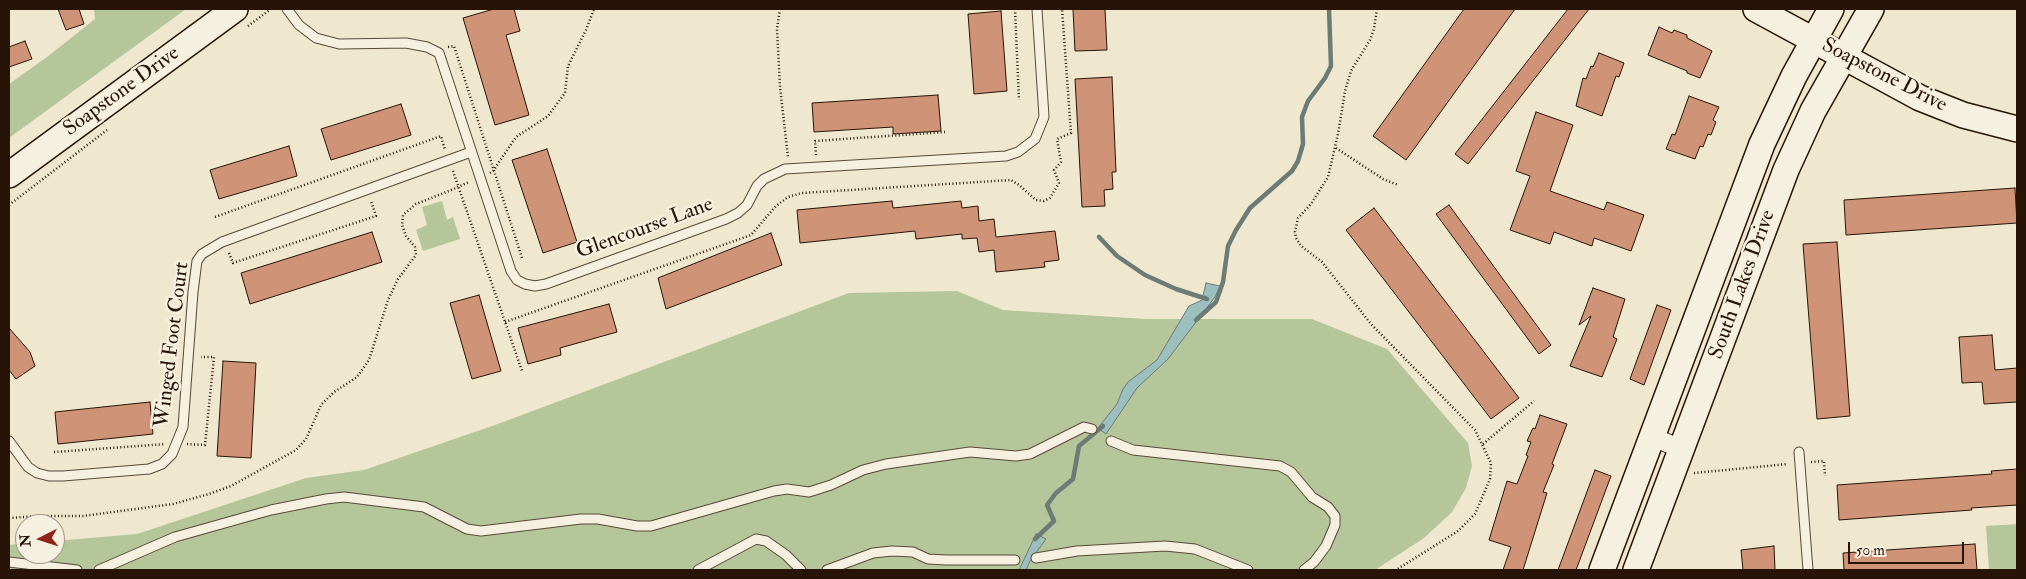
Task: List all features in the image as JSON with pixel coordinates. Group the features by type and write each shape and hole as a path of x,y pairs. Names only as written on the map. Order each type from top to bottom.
{"main road":[{"name":"Soapstone Drive","path":"9,175 235,9"},
{"name":"Soapstone Drive","path":"1756,9 1898,87 1947,109 2017,130"},
{"name":"South Lakes Drive","path":"1602,570 1762,144 1813,40 1831,9"},
{"name":"South Lakes Drive","path":"1636,570 1786,170 1813,111 1871,9"}],"street":[{"path":"1653,437 1682,449"}],"lane":[{"name":"Glencourse Lane","path":"287,9 307,32 322,39 352,44 406,43 427,47 439,53 512,271 517,280 535,286 546,284 738,213 747,205 757,186 764,179 774,173 790,168 1006,156 1018,152 1035,139 1044,117 1037,9"},
{"name":"Winged Foot Court","path":"9,441 28,467 50,476 149,469 162,464 172,454 183,427 193,292 198,261 202,254 222,242 471,152"},
{"path":"99,570 175,538 271,510 326,499 344,497 424,507 466,530 481,531 581,519 598,519 637,526 651,526 774,491 786,489 809,492 832,485 863,470 886,464 970,452 1016,456 1030,454 1084,427 1092,429"},
{"path":"1111,441 1133,450 1280,466 1291,472 1312,497 1328,507 1335,516 1335,525 1326,546 1314,562 1304,570"},
{"path":"1799,452 1808,570"},
{"path":"698,570 756,539 766,541 786,555 801,570"},
{"path":"1036,558 1077,551 1165,546 1195,549 1248,570"},
{"path":"827,570 873,553 892,551 913,552 928,559 1015,560"},
{"path":"9,562 77,570"}],"path":[{"path":"9,518 83,516 173,504 231,486 296,450 306,439 321,405 334,392 357,377 369,360 388,300 398,279 416,255 402,224 403,215 416,204 493,171 516,137 548,116 565,93 568,66 594,9"},
{"path":"780,9 777,29 780,87 790,168"},
{"path":"1015,9 1019,100"},
{"path":"505,322 751,235 776,206 788,197 802,193 1011,180 1036,200 1044,201 1050,198 1059,183 1054,170 1061,162 1057,139 1071,133 1062,9"},
{"path":"1377,9 1370,40 1351,71 1344,91 1336,148 1328,177 1321,190 1298,218 1295,232 1296,238 1301,246 1322,262 1371,324 1475,430 1491,463 1490,479 1475,514 1458,531 1396,570"},
{"path":"446,47 454,46 522,258"},
{"path":"817,166 815,140 945,132"},
{"path":"215,217 441,136"},
{"path":"1336,148 1383,179 1398,185"},
{"path":"452,170 522,371"},
{"path":"223,254 228,250 233,263 376,216 371,200"},
{"path":"54,452 178,443 204,445 214,357 199,357"},
{"path":"1483,444 1534,401"},
{"path":"1685,473 1775,465"}],"green space":[{"path":"94,9 186,9 9,138 9,84 95,19"},
{"path":"442,201 447,220 453,217 460,239 423,251 416,230 427,225 422,207"},
{"path":"957,291 1003,310 1146,319 1312,319 1387,349 1468,443 1472,466 1466,488 1452,512 1424,538 1375,570 9,570 9,545 15,544 15,564 65,564 65,540 137,534 306,478 364,470 495,425 849,293"},
{"path":"2017,524 2017,570 1989,570 1986,526"}],"water":[{"path":"1206,283 1220,286 1215,297 1168,359 1137,388 1106,434 1098,428 1117,404 1123,389 1128,382 1157,360 1189,306 1202,300"},
{"path":"1036,534 1046,539 1030,561 1026,570 1019,570"}],"building":[{"path":"58,9 79,9 84,24 66,30"},
{"path":"494,9 514,9 520,31 506,35 529,115 495,125 463,18"},
{"path":"1073,9 1105,9 1107,50 1075,51"},
{"path":"1464,9 1515,9 1406,160 1373,136"},
{"path":"1568,9 1589,9 1468,164 1455,154"},
{"path":"1001,11 1007,91 974,94 968,14"},
{"path":"1659,27 1672,33 1674,30 1687,35 1687,38 1712,51 1700,78 1648,55"},
{"path":"25,41 32,59 9,67 9,47"},
{"path":"1599,53 1624,63 1619,77 1616,76 1602,116 1576,106 1583,78 1586,79"},
{"path":"1112,77 1116,172 1112,172 1113,189 1104,190 1105,206 1082,207 1075,79"},
{"path":"938,95 941,131 893,134 893,127 814,132 812,103"},
{"path":"1689,96 1719,107 1713,120 1716,122 1711,135 1708,134 1703,147 1700,146 1695,159 1666,149 1672,134 1675,135"},
{"path":"401,104 411,135 331,160 321,129"},
{"path":"1536,112 1573,125 1550,191 1604,210 1607,202 1644,215 1631,251 1594,238 1592,246 1554,232 1550,244 1510,230 1530,176 1516,171"},
{"path":"289,146 297,176 219,199 210,170"},
{"path":"547,149 577,242 543,253 512,160"},
{"path":"2015,188 2017,223 1846,235 1844,200"},
{"path":"892,201 893,208 961,201 962,208 978,206 979,221 994,219 996,237 1055,231 1059,260 1044,262 1045,267 996,272 994,250 979,252 977,238 962,239 962,234 916,239 915,231 800,243 797,210"},
{"path":"1449,205 1551,345 1539,354 1436,214"},
{"path":"1374,208 1519,398 1491,419 1346,230"},
{"path":"372,232 382,262 250,304 241,273"},
{"path":"771,233 782,265 666,309 658,278"},
{"path":"1837,242 1850,416 1817,419 1803,244"},
{"path":"1593,288 1625,299 1613,337 1617,339 1602,377 1570,366 1591,316 1579,325"},
{"path":"479,295 501,371 472,379 450,303"},
{"path":"609,304 617,332 560,348 561,355 528,364 518,328"},
{"path":"1657,305 1671,310 1644,385 1630,379"},
{"path":"9,328 30,352 35,366 16,379 9,370"},
{"path":"1992,335 1995,370 2017,368 2017,402 1984,404 1982,382 1962,383 1959,337"},
{"path":"223,361 256,363 251,458 217,456"},
{"path":"150,402 153,434 58,444 55,412"},
{"path":"1540,415 1567,424 1543,492 1547,493 1523,570 1503,570 1511,547 1489,540 1507,481 1517,484 1528,456 1526,455 1531,442 1527,441 1533,428 1535,429"},
{"path":"2017,469 2017,505 1839,520 1837,485 1992,474 1991,471"},
{"path":"1595,470 1611,476 1576,570 1558,570"},
{"path":"1975,544 1977,570 1844,570 1843,553"},
{"path":"1774,546 1775,570 1743,570 1741,550"}],"waterway":[{"path":"1196,320 1216,302 1223,282 1228,246 1250,208 1292,171 1298,161 1303,144 1302,117 1308,101 1325,78 1331,66 1329,9"},
{"path":"1099,237 1117,256 1145,275 1176,289 1207,299"},
{"path":"1035,539 1054,521 1047,505 1056,493 1073,479 1079,446 1103,426"}]}
